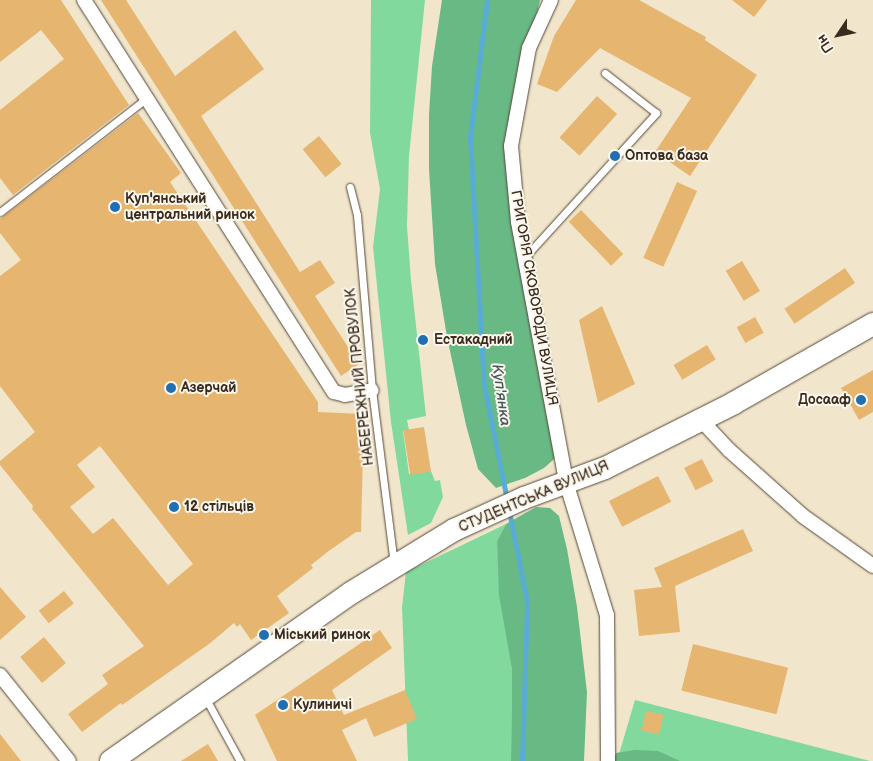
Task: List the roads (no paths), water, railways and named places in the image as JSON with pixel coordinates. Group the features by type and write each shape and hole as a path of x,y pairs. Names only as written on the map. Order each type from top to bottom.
{"main road":[{"name":"СТУДЕНТСЬКА ВУЛИЦЯ","path":"111,761 351,593 454,530 519,500 605,468 701,420 873,324"}],"street":[{"path":"84,0 334,392 345,395 372,390"},
{"name":"ГРИГОРІЯ СКОВОРОДИ ВУЛИЦЯ","path":"551,0 528,48 511,146 518,222 566,482 607,615 608,761"},
{"path":"701,420 729,450 803,516 873,566"},
{"path":"0,675 70,761"}],"lane":[{"path":"525,257 656,113 605,73"},
{"path":"0,212 147,98"},
{"name":"НАБЕРЕЖНИЙ ПРОВУЛОК","path":"350,186 357,215 372,390 395,566"},
{"path":"204,695 240,761"}],"waterway":[{"name":"Куп'янка","path":"487,0 470,137 484,385 507,500"},
{"name":"Куп'янка","path":"509,511 527,602 522,761"}],"place":[{"name":"Оптова база","path":"615,156"},
{"name":"Куп'янський центральний ринок","path":"115,207"},
{"name":"Естакадний","path":"423,340"},
{"name":"Азерчай","path":"171,388"},
{"name":"Досааф","path":"861,400"},
{"name":"12 стільців","path":"174,507"},
{"name":"Міський ринок","path":"264,635"},
{"name":"Кулиничі","path":"283,705"}]}
